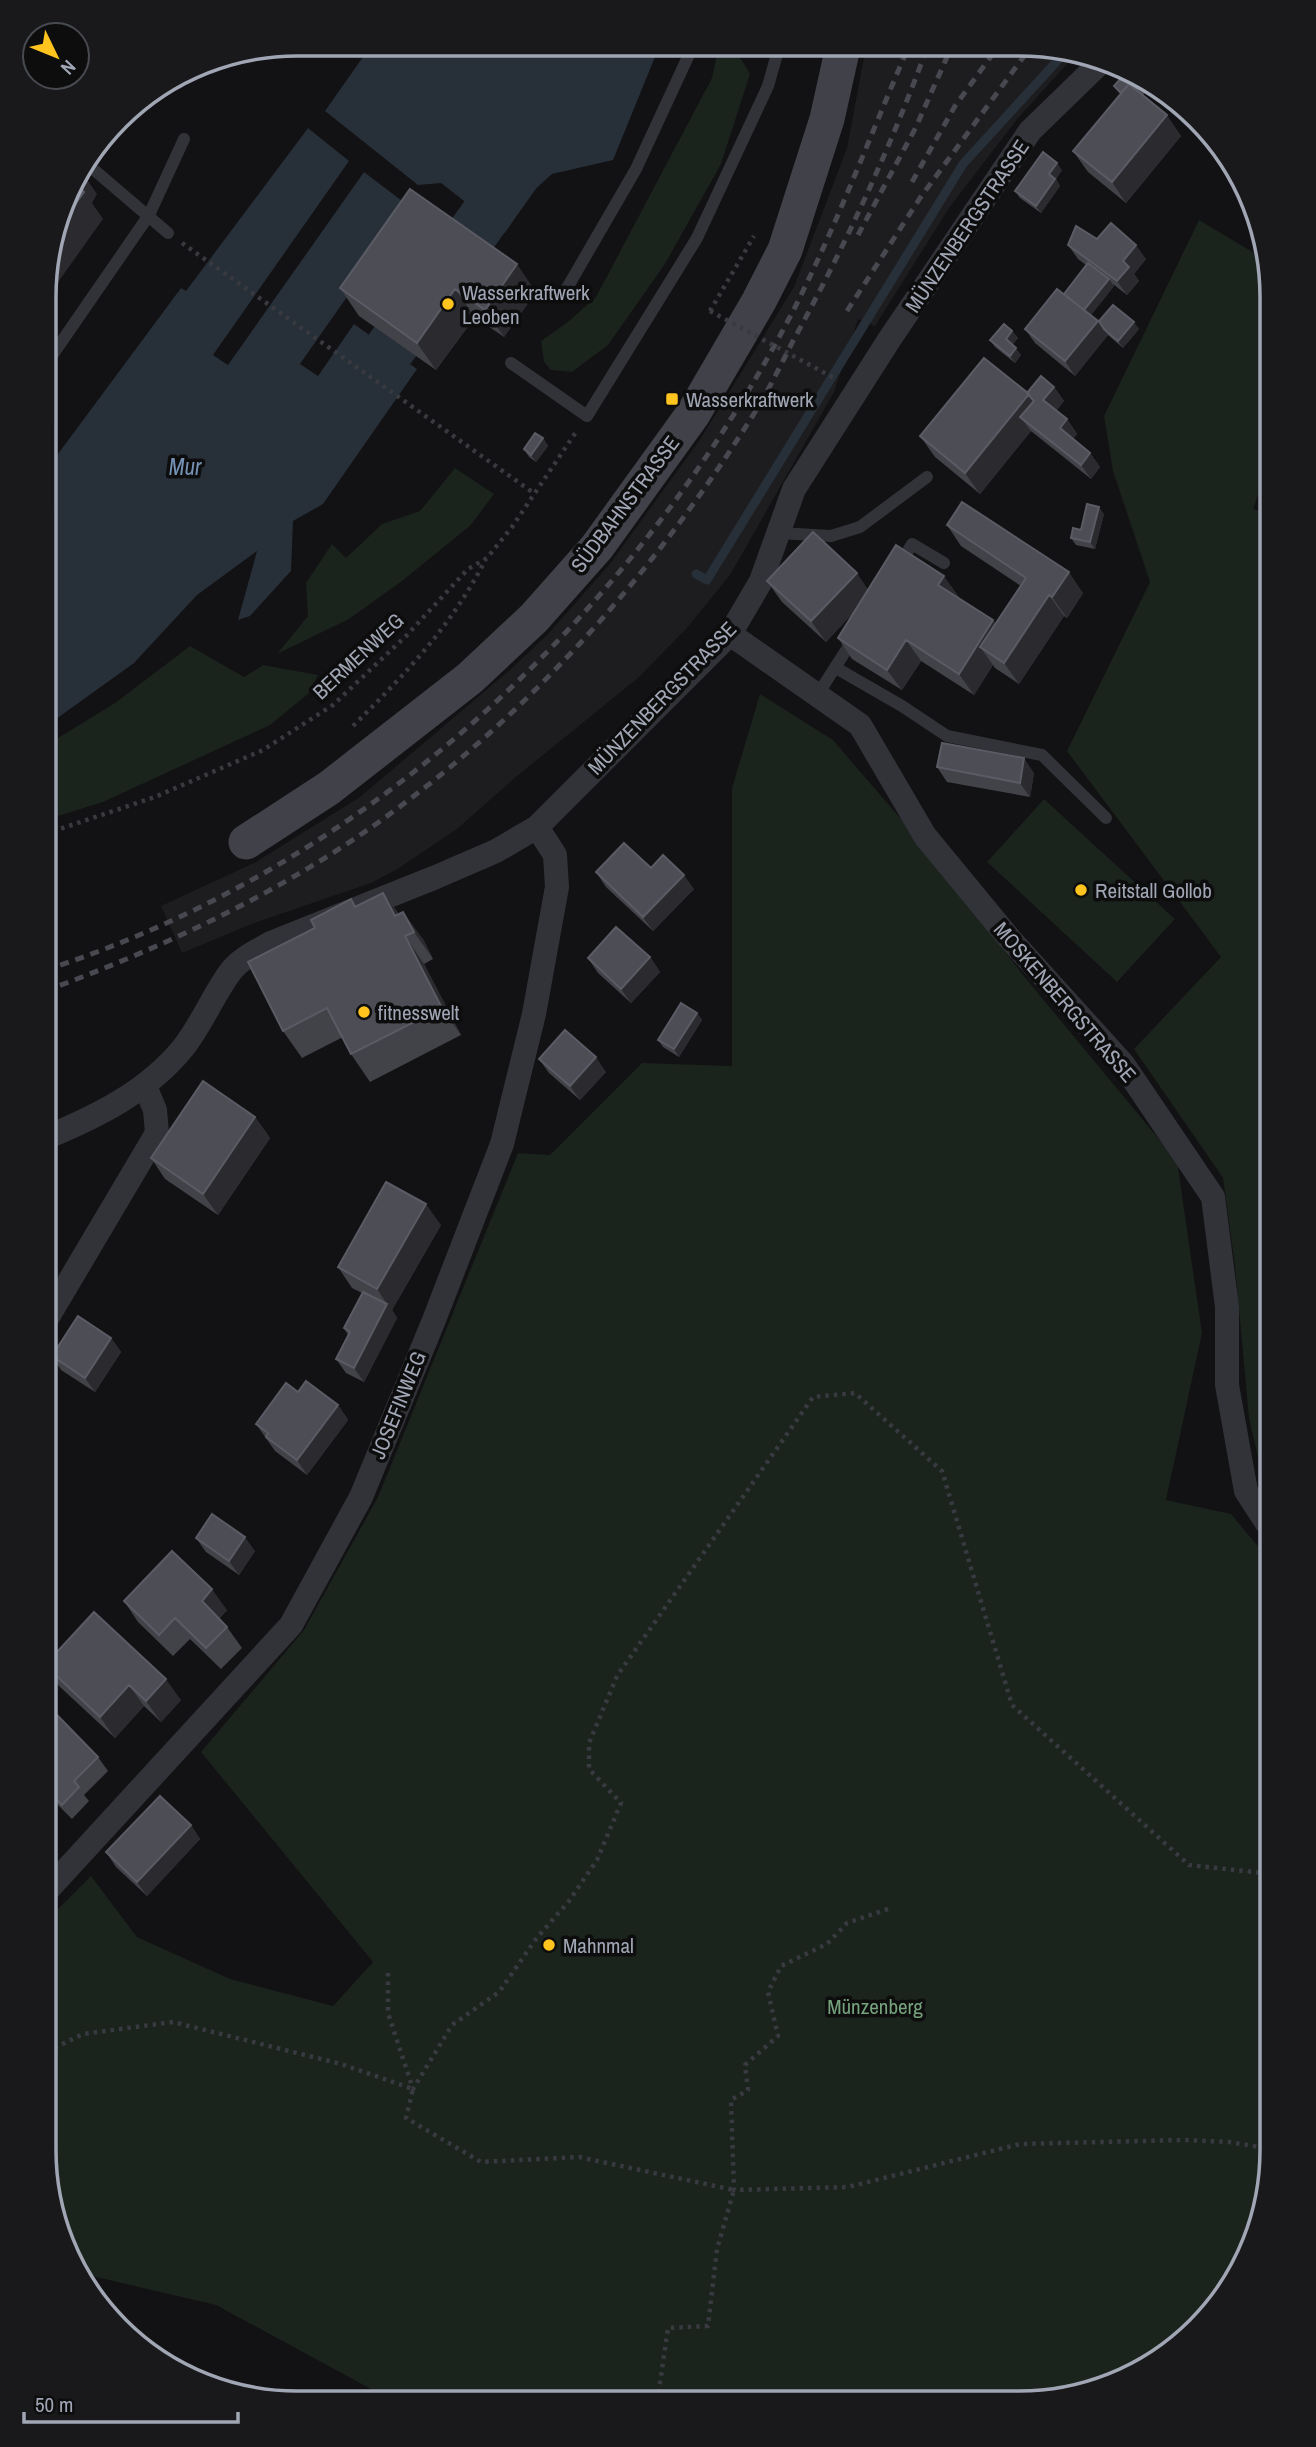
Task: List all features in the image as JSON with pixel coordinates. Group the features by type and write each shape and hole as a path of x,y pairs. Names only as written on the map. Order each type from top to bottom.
{"main road":[{"name":"SÜDBAHNSTRASSE","path":"246,842 329,788 471,678 534,618 597,547 693,414 759,301 785,250 828,119 841,56"}],"street":[{"name":"MÜNZENBERGSTRASSE","path":"56,1134 86,1122 145,1086 168,1066 185,1045 232,970 249,955 271,943 496,851 537,827 730,634 761,580 794,489 889,340 1030,131 1095,68"},
{"name":"MOSKENBERGSTRASSE","path":"730,634 860,725 925,836 1009,938 1123,1064 1213,1197 1227,1307 1227,1385 1246,1491 1259,1512"},
{"name":"JOSEFINWEG","path":"56,1881 290,1625 360,1497 434,1320 502,1144 534,1014 557,887 555,855 537,827"},
{"path":"56,1303 157,1133 155,1110 145,1086"}],"lane":[{"path":"563,295 636,169 688,56"},
{"path":"511,363 587,416 698,238 768,86 776,56"},
{"path":"56,350 149,215 184,139"},
{"path":"93,169 168,233"},
{"path":"779,533 831,536 860,527 927,477"},
{"path":"892,577 912,544 944,563"},
{"path":"818,694 858,631"},
{"path":"836,668 947,736 1042,755 1106,818"}],"path":[{"path":"758,228 710,311 834,378"},
{"path":"168,233 535,494"},
{"name":"BERMENWEG","path":"56,830 155,797 263,750 333,705 407,635 468,569 487,558 512,527 587,416"},
{"path":"352,727 407,672 440,633 468,594 487,558"},
{"path":"1259,1873 1189,1865 1012,1705 942,1471 855,1392 813,1397 617,1676 589,1743 589,1769 621,1803 597,1860 499,1992 452,2025 413,2089 406,2118 481,2162 579,2157 734,2190 848,2187 1020,2144 1183,2140 1229,2142 1259,2147"},
{"path":"659,2391 668,2328 708,2326 717,2249 734,2190 731,2100 748,2090 745,2064 778,2036 768,1992 781,1966 827,1944 847,1923 888,1909"},
{"path":"388,1973 388,2013 413,2089"},
{"path":"56,2047 83,2034 173,2022 341,2064 413,2089"}],"shaded area":[{"path":"864,56 1019,56 1069,62 1018,118 949,208 875,326 858,319 834,392 730,575 686,629 638,678 517,776 457,829 396,870 371,883 254,923 182,953 161,906 256,862 360,797 511,669 548,634 609,565 699,441 794,287 847,148"}],"green space":[{"path":"717,56 738,56 750,74 721,164 665,264 608,345 572,372 551,370 544,362 541,341 596,297 712,78"},
{"path":"1199,220 1255,254 1260,297 1260,489 1253,509 1260,511 1259,1463 1249,1418 1235,1266 1223,1178 1134,1049 1221,957 1067,751 1150,582 1113,471 1104,416"},
{"path":"455,468 494,494 471,525 402,581 349,619 277,654 308,616 306,583 332,544 346,558 382,524 420,511"},
{"path":"190,646 244,677 263,665 318,675 308,694 270,725 103,802 56,817 56,739 115,703"},
{"name":"Münzenberg","path":"760,694 833,740 926,848 1023,975 1177,1161 1202,1333 1166,1500 1231,1514 1259,1548 1259,2166 1252,2213 1228,2271 1210,2297 1189,2320 1166,2341 1126,2366 1082,2383 1019,2391 375,2391 216,2305 91,2276 88,2271 69,2228 58,2182 56,1911 91,1876 137,1937 230,1979 333,2006 373,1962 201,1752 304,1630 378,1497 518,1153 550,1155 642,1063 732,1066 732,788"},
{"name":"Reitstall Gollob","path":"1044,799 1175,919 1117,982 987,862"}],"water":[{"path":"364,56 655,56 613,160 552,174 531,193 505,233 441,183 418,185 325,111"},
{"name":"Mur","path":"308,128 349,161 213,355 228,365 364,172 410,207 300,364 318,376 354,324 417,369 323,504 293,521 291,571 250,616 238,620 257,551 197,595 134,663 56,719 56,457 181,288 186,291"}],"building":[{"path":"1121,79 1138,88 1136,90 1129,84 1121,93 1114,86"},
{"path":"1129,84 1167,115 1112,182 1073,151"},
{"path":"1043,152 1057,163 1049,174 1055,179 1036,206 1015,191"},
{"name":"Wasserkraftwerk Leoben","path":"410,189 517,264 485,310 455,289 417,343 340,288"},
{"path":"81,190 84,192 73,207"},
{"path":"1111,223 1136,245 1123,261 1129,267 1117,281 1068,245 1076,226 1097,239"},
{"path":"1088,263 1109,279 1084,310 1064,294"},
{"path":"1057,289 1098,321 1065,361 1025,329"},
{"path":"1113,305 1134,322 1118,341 1099,321"},
{"path":"1004,324 1012,331 1006,339 1016,348 1010,356 990,340"},
{"path":"984,358 1029,394 965,473 920,436"},
{"path":"1041,376 1054,387 1043,400 1067,419 1060,428 1090,453 1081,465 1020,417 1034,401 1027,393"},
{"path":"535,433 543,438 531,455 524,449"},
{"path":"962,502 1069,572 1052,597 1049,595 1004,663 980,647 1026,578 947,525"},
{"path":"1087,504 1099,507 1090,542 1071,538 1073,528 1081,530"},
{"path":"813,532 857,573 811,621 767,581"},
{"path":"896,545 944,576 938,585 993,620 959,674 906,640 887,670 838,638"},
{"path":"942,743 1024,758 1020,783 937,767"},
{"path":"624,843 651,868 663,855 684,875 643,917 596,872"},
{"name":"fitnesswelt","path":"383,893 395,916 403,912 414,932 405,936 442,1008 351,1054 327,1008 283,1031 248,962 315,928 311,920 351,899 355,907"},
{"path":"616,927 650,957 621,989 588,958"},
{"path":"681,1003 697,1013 674,1049 658,1040"},
{"path":"565,1030 596,1057 570,1086 539,1059"},
{"path":"203,1081 255,1117 203,1194 151,1158"},
{"path":"386,1182 426,1204 377,1289 338,1267"},
{"path":"363,1292 387,1304 354,1368 336,1359 350,1332 344,1328"},
{"path":"78,1316 111,1338 85,1378 56,1359 56,1350"},
{"path":"306,1381 338,1405 297,1460 266,1437 268,1433 256,1424 286,1383 298,1392"},
{"path":"212,1514 245,1537 229,1561 196,1538"},
{"path":"172,1551 212,1589 202,1601 227,1627 206,1648 175,1618 159,1635 124,1601"},
{"path":"94,1612 166,1679 146,1701 129,1685 100,1717 56,1675 56,1653"},
{"path":"56,1716 98,1757 74,1781 79,1787 62,1805 56,1799"},
{"path":"160,1796 191,1825 137,1882 106,1852"}],"waterway":[{"path":"696,574 707,580 963,164 1058,59"},
{"name":"Mur","path":"349,406 521,166 523,159"}],"railway":[{"path":"56,966 164,924 277,866 383,795 482,715 573,625 655,527 728,423 808,281 905,56"},
{"path":"56,987 185,933 319,862 402,805 454,764 551,674 640,574 680,522 755,412 831,269 882,160 924,56"},
{"path":"858,235 916,127 947,56"},
{"path":"912,182 955,106 991,56"},
{"path":"847,311 920,198 1024,56"}],"place":[{"name":"Wasserkraftwerk Leoben","path":"448,304"},
{"name":"Wasserkraftwerk","path":"672,399"},
{"name":"Reitstall Gollob","path":"1081,890"},
{"name":"fitnesswelt","path":"364,1012"},
{"name":"Mahnmal","path":"549,1945"}]}
